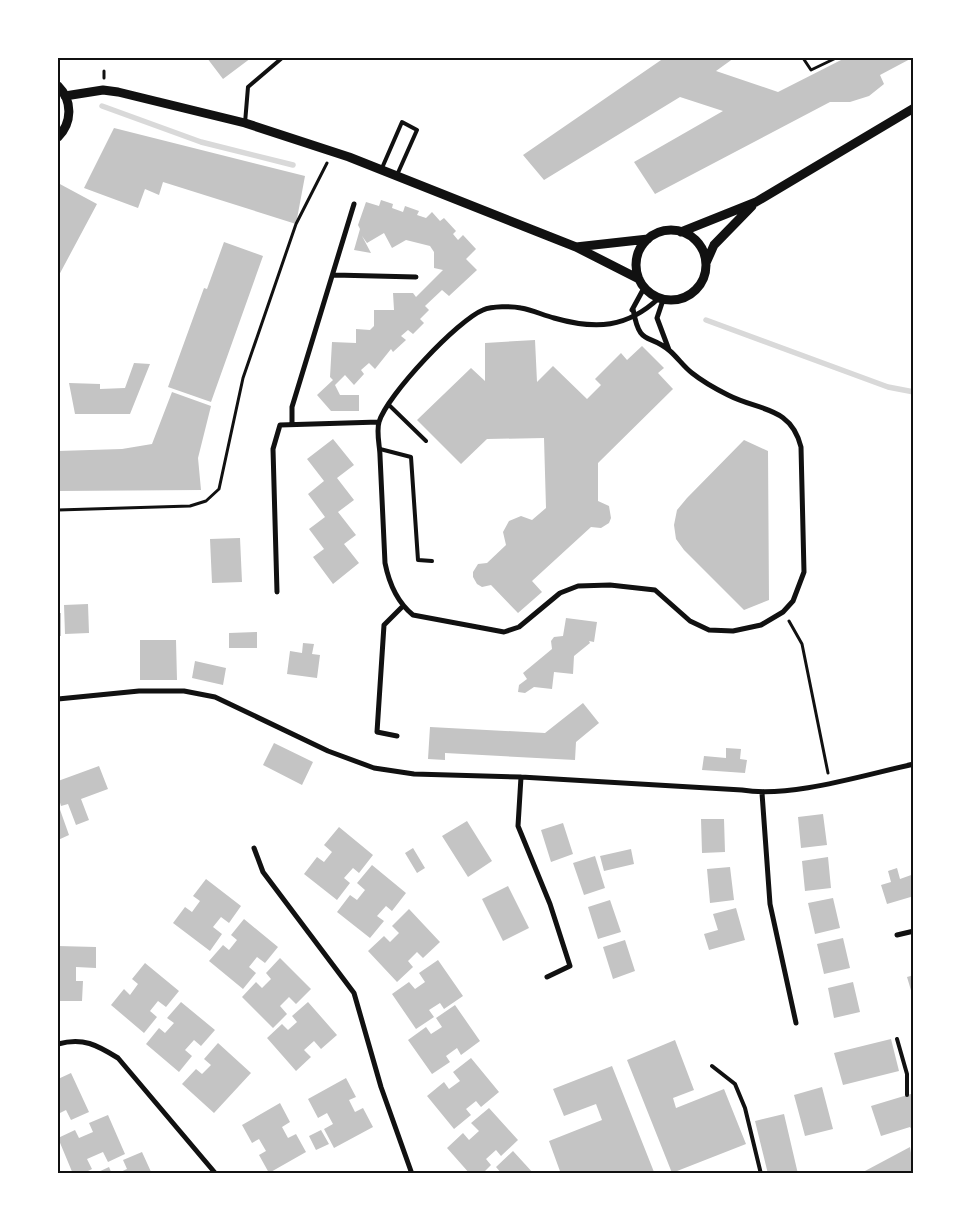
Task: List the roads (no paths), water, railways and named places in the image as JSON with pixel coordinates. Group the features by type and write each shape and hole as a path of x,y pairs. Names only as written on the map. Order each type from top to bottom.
{"street":[{"path":"58,86 66,96 69,117 66,128 58,137"},
{"path":"66,96 104,90 118,92 245,123 321,147 382,168 576,247 642,283 661,299"},
{"path":"681,232 756,202 914,108"},
{"path":"633,309 634,317 636,326 644,338 668,350 691,372 728,395 778,413 798,432 801,447 804,572 793,601 783,612 761,626 733,631 709,630 690,621 656,590 610,585 578,586 560,593 519,627 504,632 414,615 403,606 388,578 385,563 380,449 379,422 405,380 464,320 485,309 520,308 581,325 607,324 628,320 634,317 644,313 661,299 680,299 691,294 699,286 704,276 706,264 714,245 756,202"},
{"path":"292,424 292,407 334,275 354,204"},
{"path":"576,247 648,239 658,233 670,230 691,236 699,244 706,264"},
{"path":"628,320 642,283 637,258 648,239"},
{"path":"334,275 416,277"},
{"path":"661,299 657,318 668,350"},
{"path":"277,592 273,449 280,425 379,422"},
{"path":"397,736 377,732 384,625 403,606"},
{"path":"58,699 139,691 184,691 215,697 328,751 374,768 414,774 521,777 742,790 762,793 830,783 914,764"},
{"path":"521,777 518,826 550,904 570,966 548,977"},
{"path":"762,793 770,904 796,1023"},
{"path":"254,848 263,872 354,993 381,1087 412,1174"},
{"path":"897,935 914,930"},
{"path":"58,1044 70,1041 97,1044 118,1058 216,1174"}],"lane":[{"path":"245,123 248,87 282,58"},
{"path":"382,168 402,122 417,130 397,175"},
{"path":"389,405 426,441"},
{"path":"380,449 411,457 418,560 432,561"},
{"path":"897,1039 907,1074 907,1095"},
{"path":"712,1066 735,1084 745,1108 761,1174"}],"waterway":[{"path":"102,106 201,142 293,165"},
{"path":"706,320 888,387 914,392"}]}
